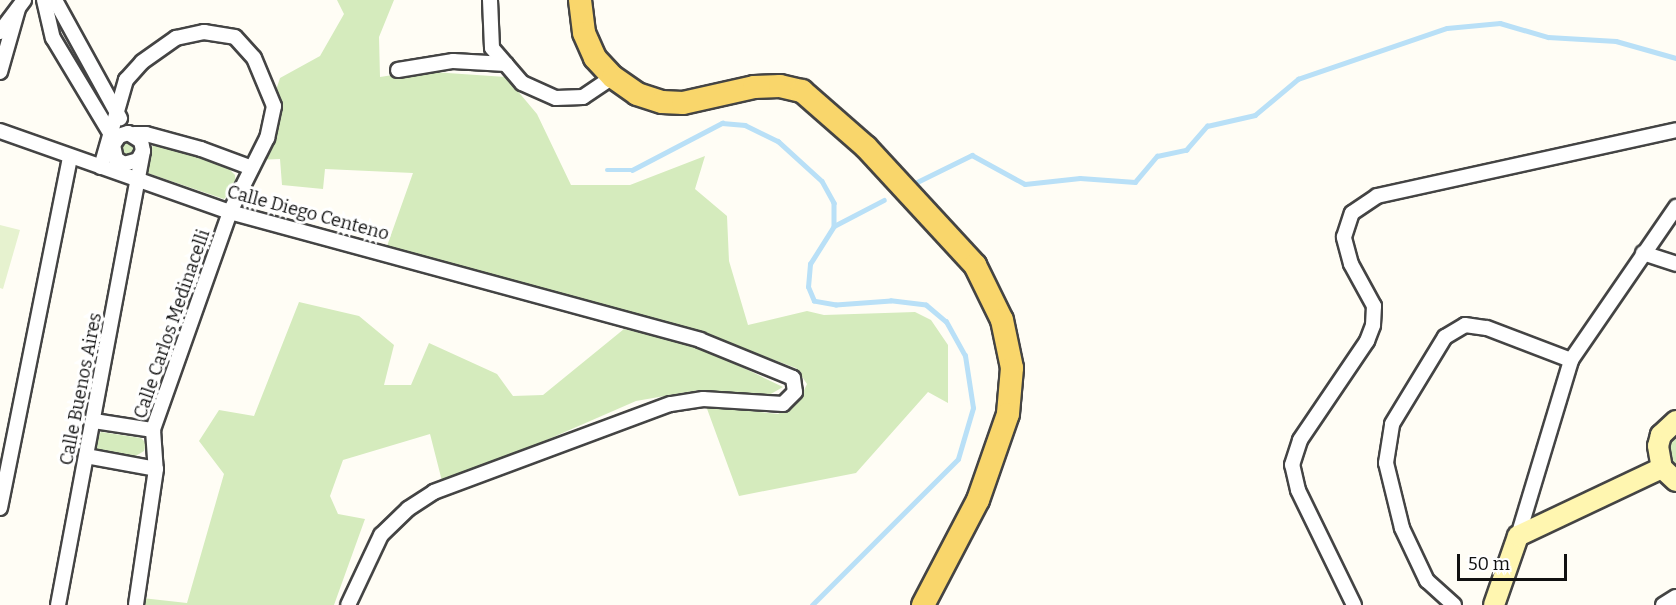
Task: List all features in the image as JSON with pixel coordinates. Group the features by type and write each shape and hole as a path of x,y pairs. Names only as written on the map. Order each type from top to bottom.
{"main road":[{"path":"580,0 584,33 595,58 612,77 637,94 662,102 683,103 754,87 780,86 802,92 866,147 975,265 1002,320 1012,368 1008,414 978,501 923,605"}],"street":[{"path":"44,0 53,38 113,136"},
{"path":"55,0 117,114 131,134 141,141 143,151 134,163 120,162"},
{"path":"490,0 492,48 522,83 556,98 583,97 612,77"},
{"path":"0,32 21,4"},
{"path":"0,72 21,4"},
{"path":"113,136 146,134 201,149 252,168 267,138 274,106 254,58 235,37 204,32 176,38 142,62 126,81 113,136 113,150 120,162 139,180"},
{"path":"398,70 453,61 506,64"},
{"path":"1354,605 1298,490 1292,465 1300,440 1367,341 1373,325 1374,306 1351,264 1344,237 1352,213 1377,196 1676,130"},
{"name":"Calle Diego Centeno","path":"0,131 230,212 611,318 700,340 793,378 795,392 783,404 703,399 670,404 434,492 408,509 381,535 348,605"},
{"path":"101,167 113,136"},
{"name":"Calle Buenos Aires","path":"58,605 143,151"},
{"path":"0,508 70,157"},
{"name":"Calle Carlos Medinacelli","path":"136,605 156,469 153,430 230,212 252,168"},
{"path":"1494,605 1518,536 1571,360 1676,207"},
{"path":"1643,253 1676,264"},
{"path":"1454,605 1427,581 1402,528 1386,463 1392,424 1445,337 1465,325 1488,328 1571,360"},
{"path":"94,421 153,430"},
{"path":"1518,536 1669,475 1658,446 1661,435 1676,421"},
{"path":"86,456 156,469"},
{"path":"1663,605 1676,597"}],"green space":[{"path":"337,0 394,0 379,37 380,77 418,71 506,77 537,114 571,185 630,185 705,156 695,189 727,216 729,261 748,325 807,311 824,315 915,312 931,320 948,345 948,403 928,392 856,473 739,496 706,406 778,414 799,401 807,384 796,368 712,337 387,246 413,173 325,169 323,189 282,185 280,159 253,160 280,78 320,56 344,14"},
{"path":"128,141 136,149 128,157 120,149"},
{"path":"153,144 224,164 235,175 236,186 224,199 147,173"},
{"path":"0,225 20,230 3,289 0,288"},
{"path":"299,302 359,316 394,345 384,385 411,385 429,343 497,374 513,396 543,395 624,329 700,347 783,387 762,399 699,390 636,401 443,485 430,434 343,460 330,496 338,514 365,519 334,605 140,605 142,598 187,603 224,474 199,441 219,410 254,416"},
{"path":"1676,430 1676,467 1667,450"},
{"path":"101,432 141,438 146,443 144,451 134,457 97,451 93,444"}],"waterway":[{"path":"911,185 972,155 1025,184 1080,178 1135,182 1157,156 1186,150 1207,126 1255,115 1298,79 1447,28 1500,23 1548,37 1616,41 1676,58"},
{"path":"607,170 632,170 722,123 745,125 778,141 822,181 834,203 834,226"},
{"path":"812,605 958,459 973,408 965,356 946,322 926,305 891,301 836,305 814,301 808,287 810,264 834,226 884,200"}]}
